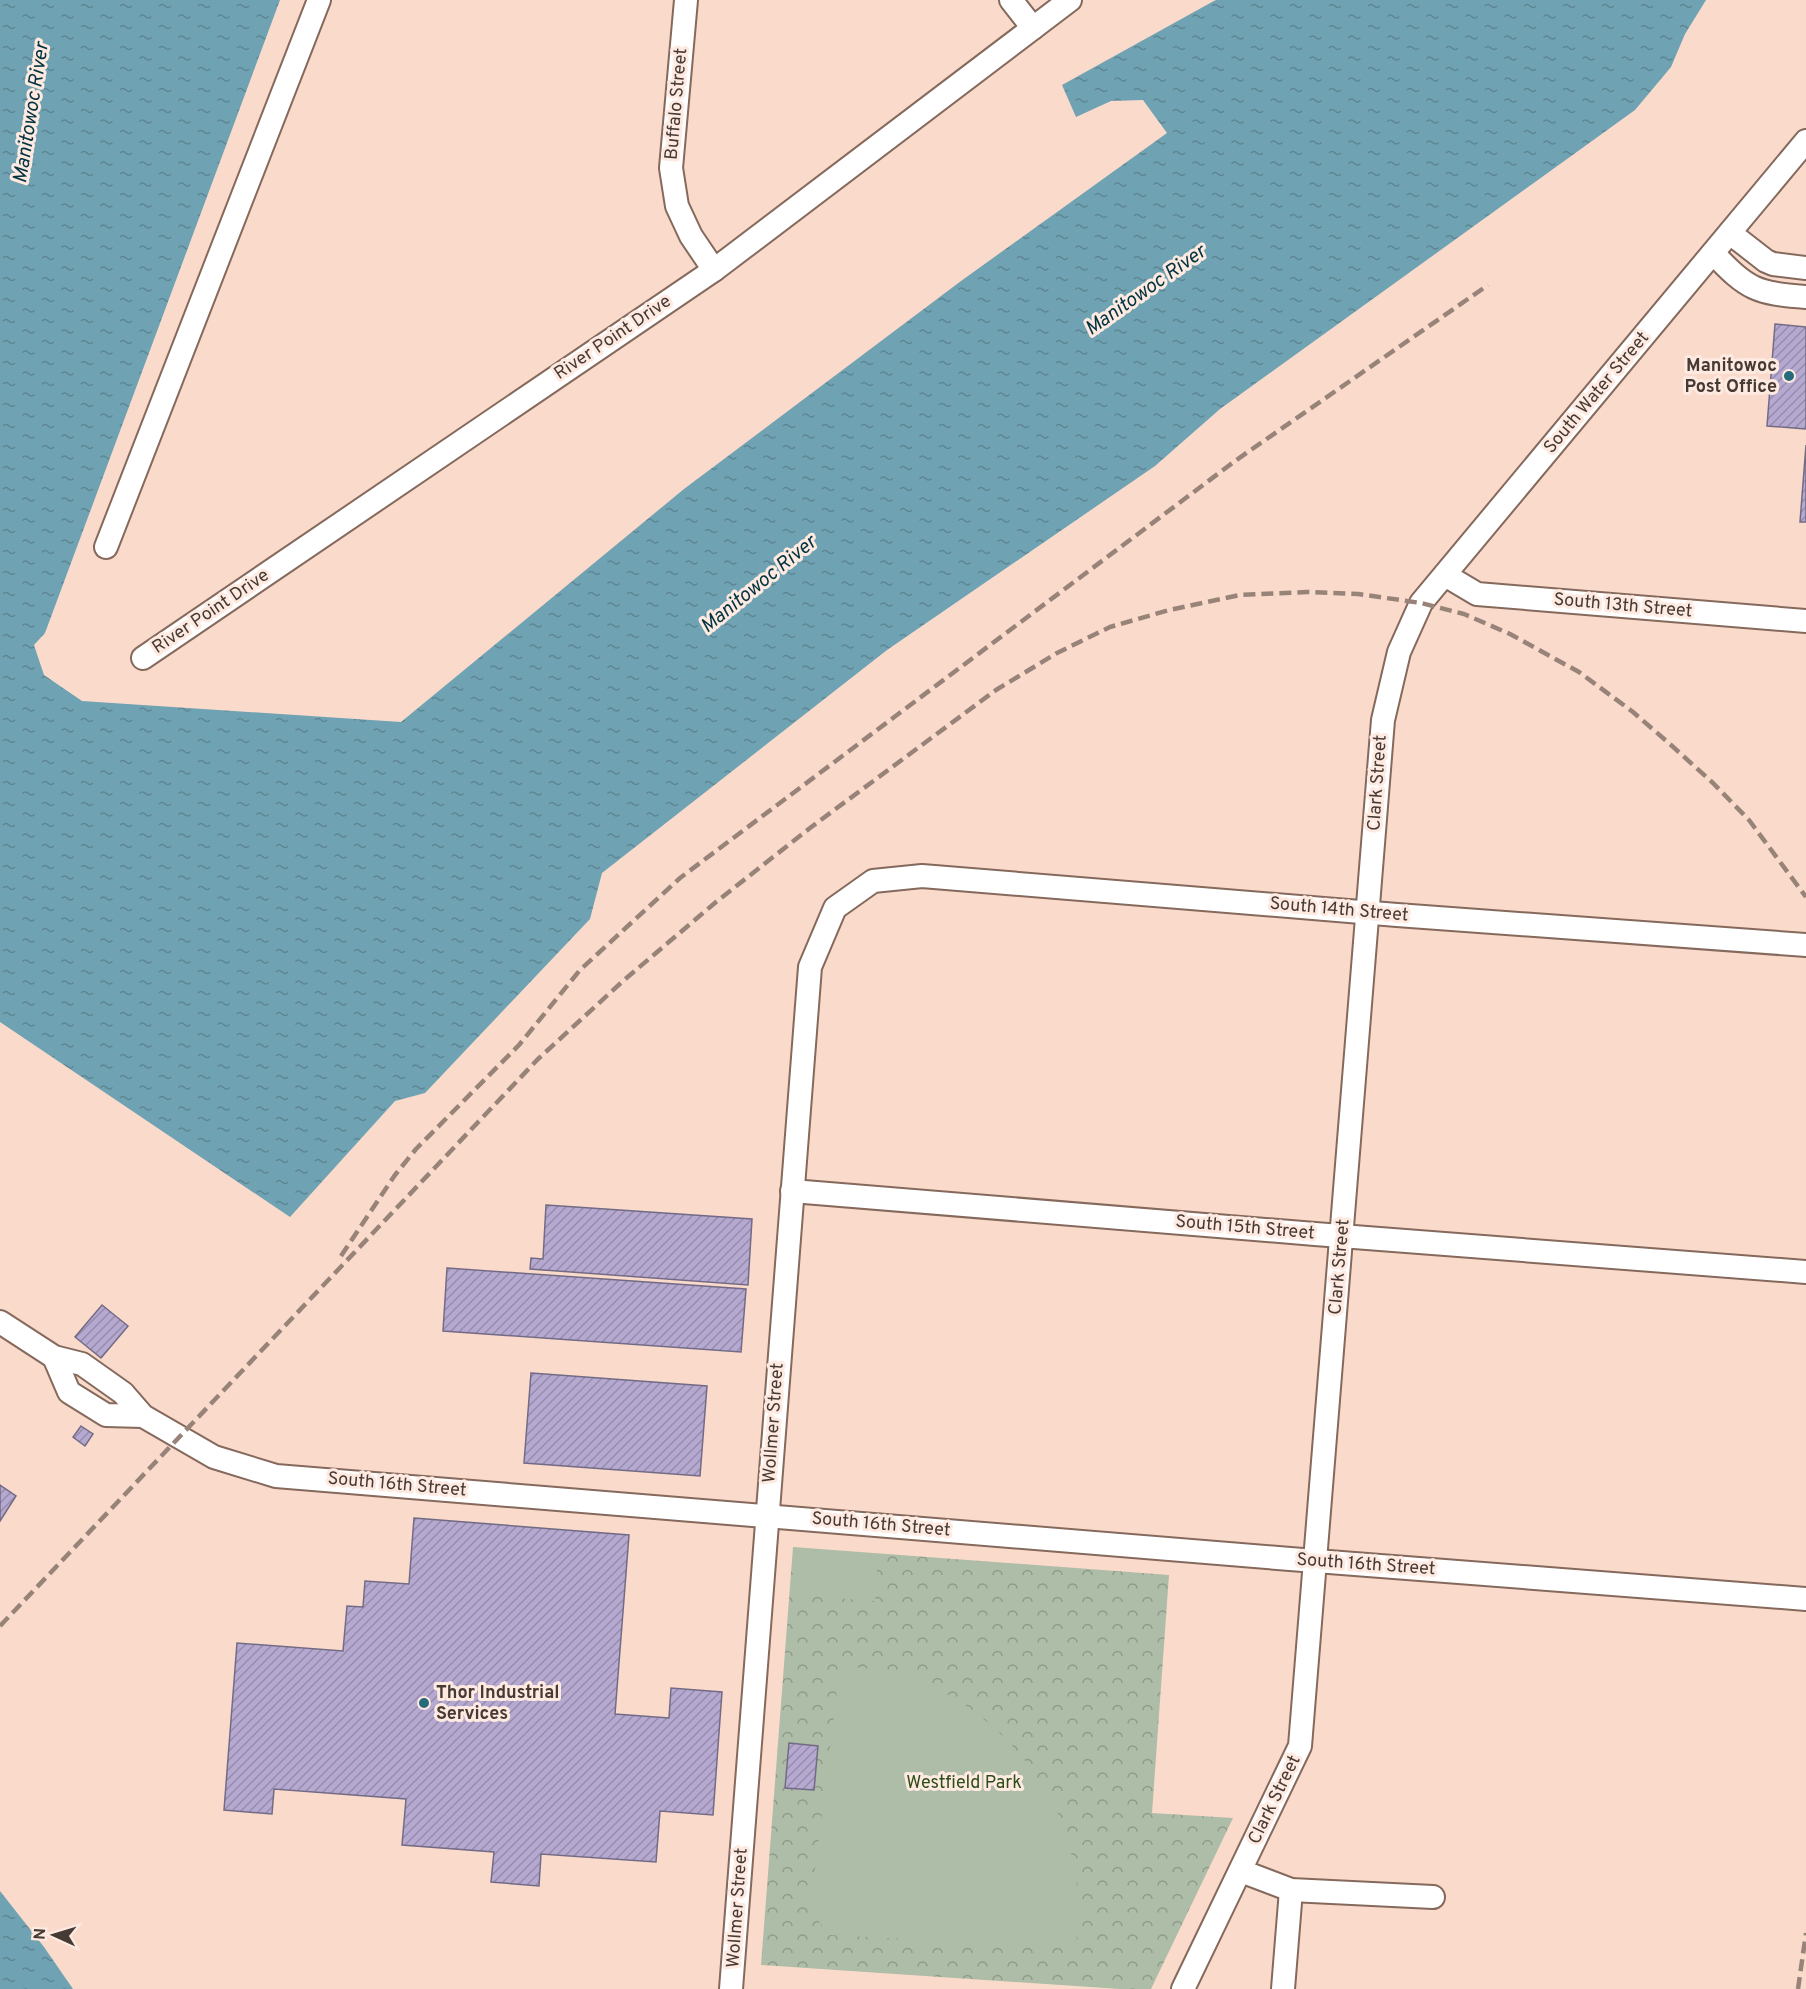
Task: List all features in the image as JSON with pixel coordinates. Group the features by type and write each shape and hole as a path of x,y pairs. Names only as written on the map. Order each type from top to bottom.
{"street":[{"path":"106,546 319,0"},
{"name":"Buffalo Street","path":"686,0 671,168 677,206 691,236 714,270"},
{"path":"1011,0 1033,28"},
{"name":"River Point Drive","path":"143,658 714,270 1070,0"},
{"name":"South Water Street","path":"1399,652 1420,603 1806,141"},
{"path":"1730,233 1766,261 1806,268"},
{"path":"1713,253 1734,275 1748,285 1763,292 1806,297"},
{"name":"South 13th Street","path":"1445,575 1477,594 1806,621"},
{"name":"Clark Street","path":"1183,1989 1300,1746 1317,1561 1383,720 1399,652"},
{"name":"South 14th Street","path":"873,881 922,876 1368,913 1806,945"},
{"name":"Wollmer Street","path":"732,1989 810,967 835,908 873,881"},
{"name":"South 15th Street","path":"792,1191 1806,1272"},
{"name":"South 16th Street","path":"0,1322 54,1357 82,1364 123,1393 143,1416 214,1457 276,1476 1806,1599"},
{"path":"54,1357 69,1392 106,1415 143,1416"},
{"path":"1241,1871 1291,1890 1433,1897"},
{"path":"1282,1989 1291,1890"}],"green space":[{"name":"Westfield Park","path":"793,1547 1169,1575 1152,1813 1233,1818 1151,1989 1120,1989 761,1965"},
{"path":"795,1549 878,1555 875,1601 792,1595"},
{"path":"840,1666 889,1672 917,1680 943,1692 968,1707 991,1725 1031,1768 1047,1793 1067,1836 1078,1894 1076,1948 830,1935 810,1911"}],"water":[{"name":"Manitowoc River","path":"0,0 280,0 45,633 34,645 44,675 82,701 401,722 684,489 961,281 1167,133 1143,100 1111,101 1076,117 1062,85 1212,2 1216,0 1706,0 1685,34 1671,67 1635,110 1220,409 1155,466 887,650 602,873 590,919 425,1093 395,1101 290,1217 0,1022"},
{"path":"0,1891 44,1947 73,1989 0,1989"}],"building":[{"name":"Manitowoc Post Office","path":"1775,324 1806,327 1806,429 1767,426"},
{"path":"1806,445 1806,522 1800,522"},
{"path":"546,1205 752,1219 748,1285 530,1269 531,1258 543,1259"},
{"path":"447,1268 746,1289 741,1352 443,1331"},
{"path":"102,1305 128,1326 101,1358 75,1337"},
{"path":"531,1373 707,1386 700,1476 524,1463"},
{"path":"81,1426 93,1434 85,1446 73,1437"},
{"path":"0,1485 16,1496 0,1521"},
{"name":"Thor Industrial Services","path":"414,1518 629,1535 615,1714 669,1718 671,1688 722,1692 713,1815 660,1811 656,1862 541,1854 539,1886 491,1882 494,1852 402,1845 406,1799 274,1789 272,1814 224,1810 237,1643 343,1651 347,1606 363,1607 365,1581 409,1584"},
{"path":"789,1743 818,1746 814,1790 785,1788"}],"railway":[{"path":"341,1256 395,1175 416,1149 519,1045 580,970 680,878 1235,461 1488,285"},
{"path":"0,1626 538,1059 623,981 716,902 810,828 996,690 1057,653 1110,627 1169,610 1240,595 1307,592 1358,594 1421,603 1464,614 1510,634 1579,672 1633,712 1713,783 1749,820 1806,897"},
{"path":"1798,1989 1806,1933"}],"place":[{"name":"Manitowoc Post Office","path":"1789,376"},
{"name":"Thor Industrial Services","path":"424,1703"}]}
